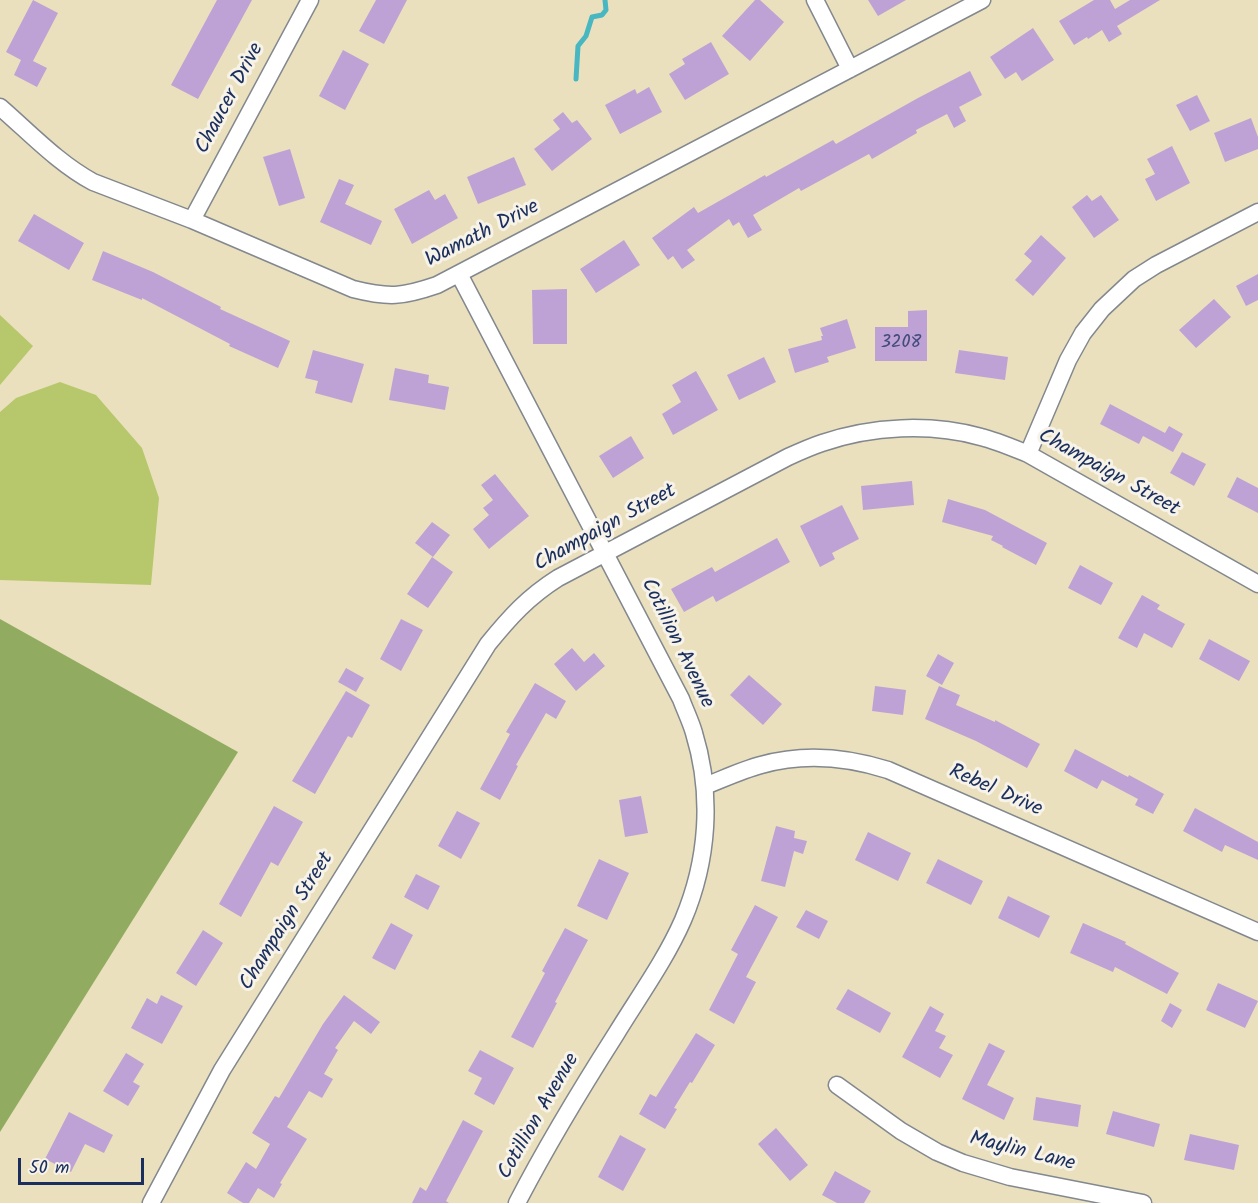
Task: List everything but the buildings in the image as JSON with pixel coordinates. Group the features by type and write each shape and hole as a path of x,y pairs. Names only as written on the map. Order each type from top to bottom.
{"street":[{"name":"Chaucer Drive","path":"192,220 310,0"},
{"path":"815,0 850,69"},
{"name":"Wamath Drive","path":"0,106 62,161 93,182 192,220 353,289 376,294 414,293 459,274 982,0"},
{"path":"1029,454 1068,360 1083,333 1102,309 1134,279 1156,265 1258,212"},
{"name":"Cotillion Avenue","path":"459,274 681,699 694,733 705,786 706,816 703,853 695,888 683,921 570,1107 517,1203"},
{"name":"Champaign Street","path":"152,1203 222,1070 489,644 516,611 558,578 788,457 822,443 858,433 926,428 979,436 1029,454 1258,584"},
{"name":"Rebel Drive","path":"705,786 763,764 794,758 841,759 873,765 1258,932"},
{"name":"Maylin Lane","path":"837,1085 901,1131 937,1152 963,1163 1010,1177 1143,1203"}],"green space":[{"path":"0,315 33,346 0,385"},
{"path":"60,382 96,395 142,448 159,498 151,585 0,580 0,412 16,398"},
{"path":"0,619 238,752 0,1132"}],"waterway":[{"path":"576,79 578,46 586,36 592,17 602,15 606,10 605,0"}]}
